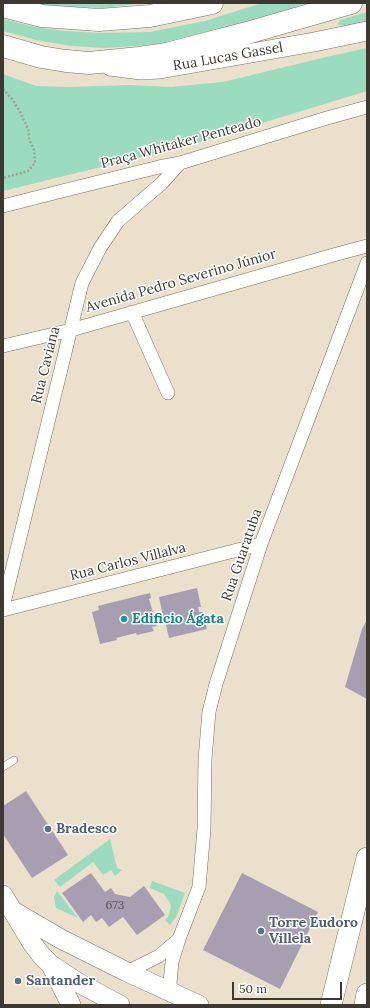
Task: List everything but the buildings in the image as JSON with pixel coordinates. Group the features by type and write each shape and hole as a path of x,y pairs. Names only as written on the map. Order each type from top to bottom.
{"highway":[{"path":"3,46 41,57 66,61 89,62 139,58 167,54 351,3"},
{"path":"3,6 42,16 100,20 150,16 202,4"}],"main road":[{"name":"Rua Lucas Gassel","path":"89,62 141,70 160,69 314,42 367,31"},
{"path":"330,1003 367,858"},
{"path":"3,895 32,943 50,964 77,982 120,1005"},
{"path":"13,911 60,939 181,1000"},
{"path":"50,964 70,1005"},
{"path":"365,1005 367,994"}],"street":[{"name":"Praça Whitaker Penteado","path":"3,206 180,163 367,107"},
{"name":"Rua Caviana","path":"3,607 82,283 100,248 118,221 162,183 180,163"},
{"name":"Avenida Pedro Severino Júnior","path":"3,346 70,330 367,246"},
{"name":"Rua Guaratuba","path":"181,1000 170,983 172,962 199,887 204,829 205,758 209,712 216,684 261,544 367,263"},
{"path":"132,312 168,393"},
{"name":"Rua Carlos Villalva","path":"3,610 261,544"},
{"path":"127,972 159,956 180,939"}],"lane":[{"path":"3,767 14,760"}],"path":[{"path":"3,89 19,110 28,129 29,138 34,150 35,163 28,171 3,178"}],"green space":[{"path":"31,3 142,3 105,8 42,5"},
{"path":"262,3 308,3 252,21 173,42 136,46 104,48 72,46 36,40 3,31 3,19 35,27 65,31 100,33 150,32 205,21"},
{"path":"367,12 367,22 345,26 339,25 338,23 340,20"},
{"path":"367,48 367,91 187,146 3,191 3,74 36,86 71,87 129,85 171,87 223,82"},
{"path":"110,839 117,868 122,870 115,876 111,870 103,875 93,862 60,887 54,880"},
{"path":"152,881 185,893 176,917 170,925 165,920 168,917 171,907 170,903 164,894 150,888"},
{"path":"57,891 78,918 56,908 54,897"}],"place":[{"name":"Edificio Ágata","path":"124,619"},
{"name":"Bradesco","path":"48,829"},
{"name":"Torre Eudoro Villela","path":"261,931"},
{"name":"Santander","path":"18,981"}]}
